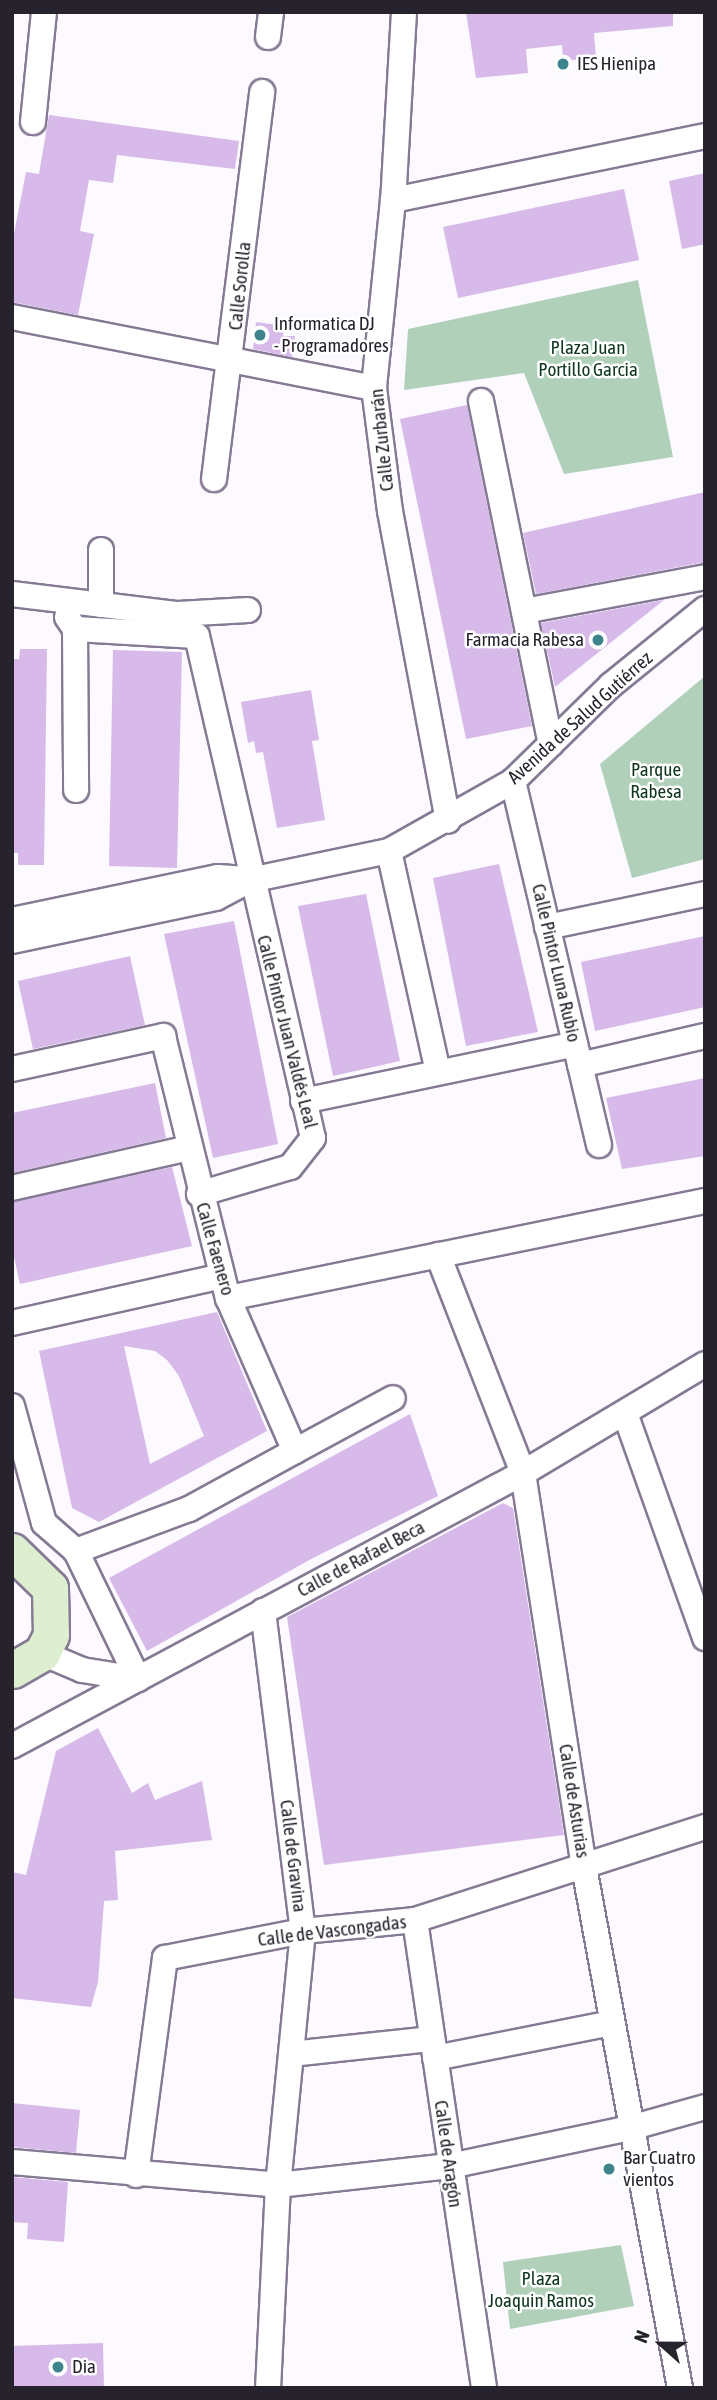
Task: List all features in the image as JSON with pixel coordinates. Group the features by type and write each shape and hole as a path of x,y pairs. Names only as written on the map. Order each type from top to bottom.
{"main road":[{"path":"13,1554 50,1588 51,1635 21,1669"}],"street":[{"path":"33,122 44,12"},
{"path":"268,37 271,12"},
{"name":"Calle Zurbarán","path":"404,12 393,200 374,388 390,511 449,821"},
{"name":"Calle Sorolla","path":"214,479 231,362 262,92"},
{"path":"393,200 705,136"},
{"path":"12,317 374,388"},
{"path":"481,401 551,744"},
{"path":"100,605 101,550"},
{"path":"524,611 705,577"},
{"path":"12,594 178,614 248,610"},
{"path":"55,600 75,629 76,790"},
{"name":"Avenida de Salud Gutiérrez","path":"12,941 216,898 250,880 389,851 449,821 513,781 611,685 705,609"},
{"name":"Calle Pintor Juan Valdés Leal","path":"75,629 197,636 250,880 313,1138 290,1167 199,1194"},
{"name":"Calle Pintor Luna Rubio","path":"513,781 598,1145"},
{"path":"389,851 438,1072"},
{"name":"Avenida de Salud Gutiérrez","path":"12,920 218,877 250,880"},
{"path":"547,927 705,894"},
{"name":"Calle Faenero","path":"12,1069 163,1036 199,1194 225,1287 295,1451"},
{"path":"303,1101 438,1072 705,1036"},
{"path":"12,1188 188,1148"},
{"path":"12,1323 151,1292 225,1287 439,1255 705,1201"},
{"name":"Calle de Asturias","path":"439,1255 523,1473 584,1867 680,2388"},
{"name":"Calle de Rafael Beca","path":"12,1746 523,1473 705,1364"},
{"path":"76,1551 189,1509 393,1398"},
{"path":"12,1406 44,1523 76,1551 138,1679"},
{"path":"625,1413 705,1638"},
{"name":"Calle de Gravina","path":"263,1611 303,1931 278,2185 268,2388"},
{"path":"21,1669 82,1670 138,1679"},
{"name":"Calle de Vascongadas","path":"136,2175 165,1958 303,1931 415,1920 705,1827"},
{"name":"Calle de Aragón","path":"415,1920 484,2388"},
{"path":"291,2054 433,2049 612,2023"},
{"path":"12,2162 136,2175 278,2185 450,2166 631,2128 705,2107"}],"green space":[{"name":"Plaza Juan Portillo Garcia","path":"638,280 673,457 564,474 524,373 404,390 408,329"},
{"name":"Parque Rabesa","path":"705,676 705,859 632,878 600,764"},
{"name":"Plaza Joaquin Ramos","path":"621,2245 634,2306 510,2329 503,2262"}],"building":[{"path":"466,12 673,12 673,26 594,33 596,58 563,61 562,45 526,49 528,73 476,78"},
{"path":"49,115 239,141 235,169 117,155 113,183 89,180 80,231 94,234 78,315 12,302 12,244 26,172 39,174"},
{"path":"705,173 705,244 682,249 669,181"},
{"path":"624,189 639,260 458,298 443,227"},
{"path":"256,322 284,326 283,336 295,336 292,357 253,349"},
{"path":"467,405 532,726 466,739 400,419"},
{"path":"705,492 705,562 536,594 523,533"},
{"path":"664,600 555,687 541,623"},
{"path":"20,649 47,649 44,865 18,865 18,853 12,853 12,659 19,659"},
{"path":"113,650 182,652 177,868 109,866"},
{"path":"311,690 319,740 312,741 325,820 277,828 263,752 256,753 254,741 248,743 241,702"},
{"path":"499,864 538,1032 466,1046 433,878"},
{"path":"366,894 400,1061 333,1076 298,906"},
{"path":"234,921 278,1144 213,1158 164,934"},
{"path":"705,936 705,1007 595,1031 581,962"},
{"path":"130,956 145,1025 33,1049 18,981"},
{"path":"705,1078 705,1156 622,1169 606,1098"},
{"path":"155,1083 166,1138 12,1173 12,1113"},
{"path":"172,1167 192,1246 20,1284 12,1248 12,1202"},
{"path":"217,1312 267,1431 99,1522 72,1508 39,1351","holes":["124,1346 155,1351 167,1360 179,1376 204,1436 150,1464"]},
{"path":"410,1414 438,1496 313,1558 147,1651 109,1578"},
{"path":"503,1503 513,1508 564,1835 324,1865 287,1617"},
{"path":"98,1728 132,1793 148,1783 155,1800 202,1781 212,1840 115,1851 118,1900 104,1901 98,1982 91,2007 12,1998 12,1872 26,1875 56,1751"},
{"path":"12,2103 80,2110 76,2153 12,2147"},
{"path":"12,2177 68,2182 64,2242 27,2239 28,2223 12,2222"},
{"name":"Dia","path":"103,2343 104,2388 12,2388 12,2346"}],"place":[{"name":"IES Hienipa","path":"563,64"},
{"name":"Informatica DJ - Programadores","path":"260,335"},
{"name":"Farmacia Rabesa","path":"598,640"},
{"name":"Bar Cuatro vientos","path":"609,2169"},
{"name":"Dia","path":"58,2367"}]}
